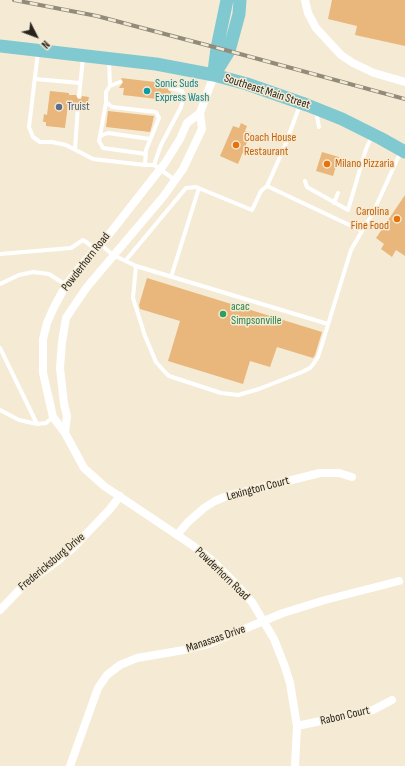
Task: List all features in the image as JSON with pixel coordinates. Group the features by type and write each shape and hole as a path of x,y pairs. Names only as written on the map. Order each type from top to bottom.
{"main road":[{"path":"214,75 217,48 227,0"},
{"path":"214,75 229,51 239,14 240,0"},
{"name":"Southeast Main Street","path":"0,46 109,57 214,75 247,84 316,108 342,119 403,151"}],"street":[{"path":"305,0 308,13 316,28 341,55 353,63 374,73 405,82"},
{"name":"Powderhorn Road","path":"65,433 67,416 64,404 60,368 66,318 87,287 159,202 182,169 202,129 200,113 214,75"},
{"name":"Powderhorn Road","path":"200,113 187,122 180,139 157,167 98,246 66,285 53,309 43,339 43,373 53,418 65,433 77,459 84,468 104,486 214,562 252,602 274,639 290,683 297,726 295,766"},
{"name":"Lexington Court","path":"177,535 188,522 204,508 215,501 228,496 320,473 339,473 352,477"},
{"name":"Fredericksburg Drive","path":"1,607 25,584 72,549 110,509 120,496"},
{"name":"Manassas Drive","path":"70,766 98,688 102,681 114,669 128,661 208,644 264,622 282,613 399,581"},
{"name":"Rabon Court","path":"297,726 373,710 392,700"}],"lane":[{"path":"38,50 29,127 33,138 40,142 66,144 93,159 157,167 175,180"},
{"path":"79,96 83,54"},
{"path":"109,57 110,86"},
{"path":"35,79 80,83"},
{"path":"120,82 110,86 106,92 106,102 99,141 103,148 146,154"},
{"path":"157,167 161,145 181,107 184,96 182,91 171,88"},
{"path":"106,102 112,107 156,112 159,118 150,138 146,154 146,165"},
{"path":"126,260 186,188 199,188 252,210 261,191 267,186 284,148 300,102"},
{"path":"74,149 78,106"},
{"path":"316,108 319,127"},
{"path":"100,136 108,133 150,138"},
{"path":"305,181 307,187 348,210 366,149 372,134"},
{"path":"136,266 133,298 145,336 156,362 169,376 221,393 238,396 310,368 318,357 351,250 372,215 403,151"},
{"path":"267,186 362,231"},
{"path":"171,277 199,188"},
{"path":"334,203 338,193"},
{"path":"0,254 71,248 83,240 98,246 136,266 328,324"},
{"path":"0,284 19,275 33,272 49,274 66,285"},
{"path":"0,348 37,424"},
{"path":"0,410 19,420 37,424 46,423 53,418"}],"building":[{"path":"332,0 405,0 405,46 355,35 357,26 328,19"},
{"name":"Sonic Suds Express Wash","path":"121,78 172,84 168,87 171,94 166,93 165,100 123,95 124,88 119,88 123,82"},
{"path":"50,91 76,95 78,99 81,99 82,96 89,97 87,107 81,106 79,103 76,103 75,105 68,105 65,128 46,126 46,122 43,122 44,114 47,115"},
{"path":"108,111 154,116 150,132 106,127"},
{"name":"Coach House Restaurant","path":"241,123 247,126 245,131 251,133 238,164 220,156 233,126 239,128"},
{"name":"Milano Pizzaria","path":"322,152 339,157 333,176 316,171"},
{"name":"Carolina Fine Food","path":"405,195 405,256 396,250 392,257 381,249 384,244 376,238"},
{"path":"147,278 322,332 315,355 313,358 277,347 270,367 250,361 243,384 168,361 180,321 140,309 139,305"}],"railway":[{"path":"14,0 97,16 405,99"}],"place":[{"name":"Sonic Suds Express Wash","path":"147,91"},
{"name":"Truist","path":"59,107"},
{"name":"Coach House Restaurant","path":"236,145"},
{"name":"Milano Pizzaria","path":"327,164"},
{"name":"Carolina Fine Food","path":"397,219"},
{"name":"acac Simpsonville","path":"223,314"}]}
